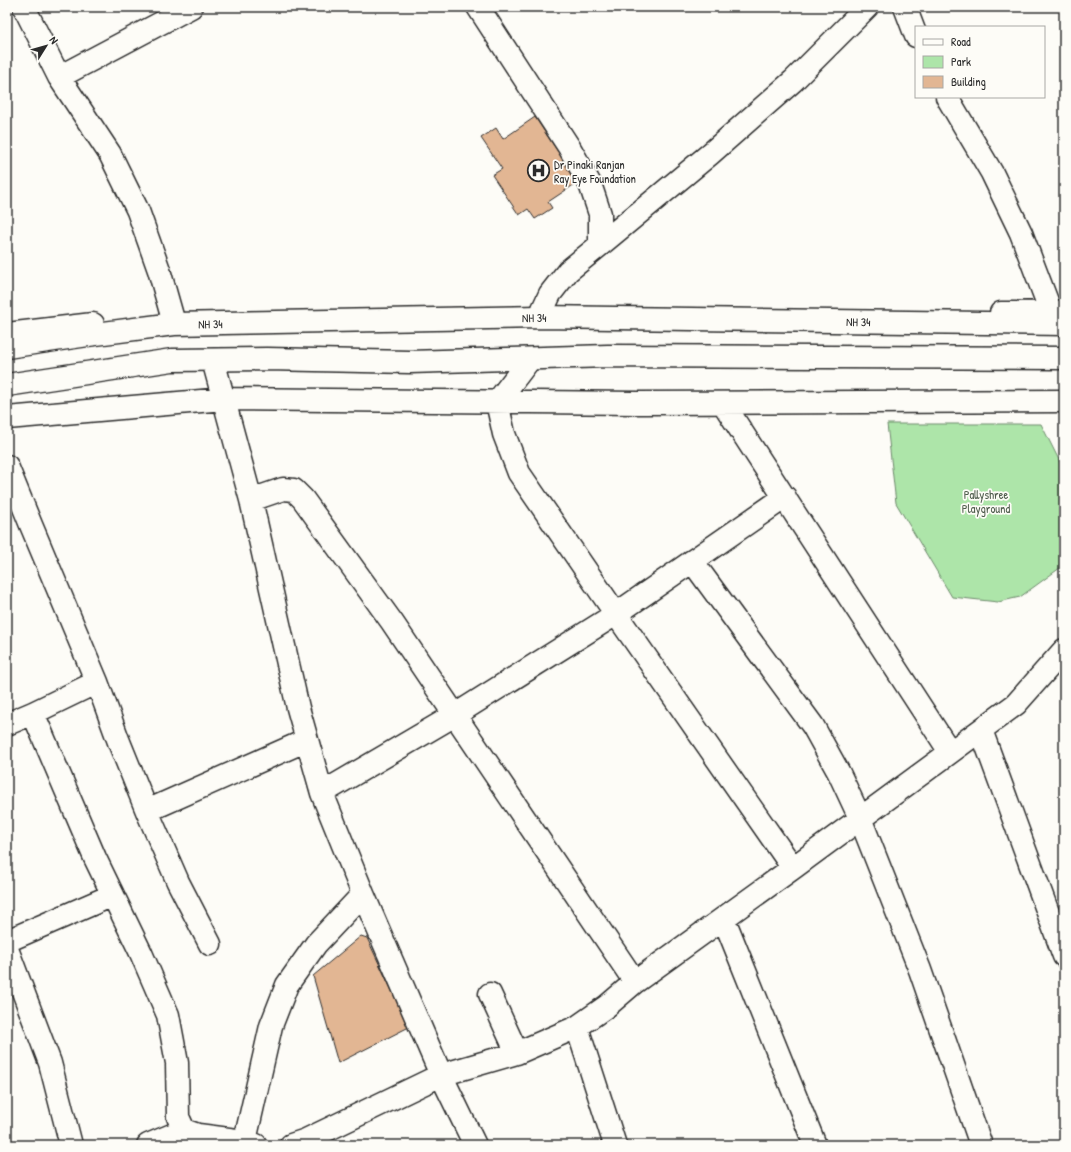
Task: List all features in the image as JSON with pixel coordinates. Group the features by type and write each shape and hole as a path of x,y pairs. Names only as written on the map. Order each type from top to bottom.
{"street":[{"path":"24,7 59,77 110,154 138,212 159,270 172,316"},
{"path":"59,77 191,7"},
{"path":"478,7 569,147 590,184 600,214 600,245"},
{"path":"543,309 550,294 568,271 710,154 787,86 867,7"},
{"path":"905,7 915,33"},
{"path":"7,334 172,316 276,313 491,312 543,309 1060,316 992,173 948,98"},
{"name":"NH 34","path":"7,347 166,325 190,324 539,317 1060,316"},
{"path":"7,385 172,360 267,359 410,362 608,356 1064,358"},
{"path":"530,359 497,402 504,434 519,473 793,868"},
{"path":"213,360 252,500 298,708 322,793 440,1075 475,1145"},
{"path":"7,418 224,399 723,403 1064,402"},
{"path":"723,403 950,752"},
{"path":"7,466 30,525 97,682 147,811 178,882 210,944"},
{"path":"252,500 283,489 294,490 303,499 392,622 635,982"},
{"path":"322,793 455,715 616,614 785,497"},
{"path":"692,562 813,726 839,773 860,818 920,970 981,1145"},
{"path":"291,1145 306,1140 440,1075 517,1053 576,1027 607,1006 635,982 724,919 1016,704 1064,650"},
{"path":"7,724 97,682"},
{"path":"33,713 96,858 141,953 168,1015 177,1063 178,1117 184,1130"},
{"path":"981,730 1064,956"},
{"path":"147,811 307,740"},
{"path":"7,941 113,894"},
{"path":"148,1145 184,1130 198,1135 248,1144 271,1026 287,985 316,944 363,894"},
{"path":"724,919 815,1145"},
{"path":"7,949 50,1063 71,1145"},
{"path":"490,994 517,1053"},
{"path":"576,1027 615,1145"}],"green space":[{"name":"Pallyshree Playground","path":"887,424 1041,424 1064,470 1064,514 1062,515 1064,517 1064,565 1020,597 998,602 952,597 896,503"}],"building":[{"path":"535,117 578,182 548,202 552,208 535,219 528,209 519,215 492,175 502,169 481,138 496,128 503,139"},
{"path":"361,936 367,938 409,1027 338,1063 313,976"}],"place":[{"name":"Dr Pinaki Ranjan Ray Eye Foundation","path":"538,171"}]}
